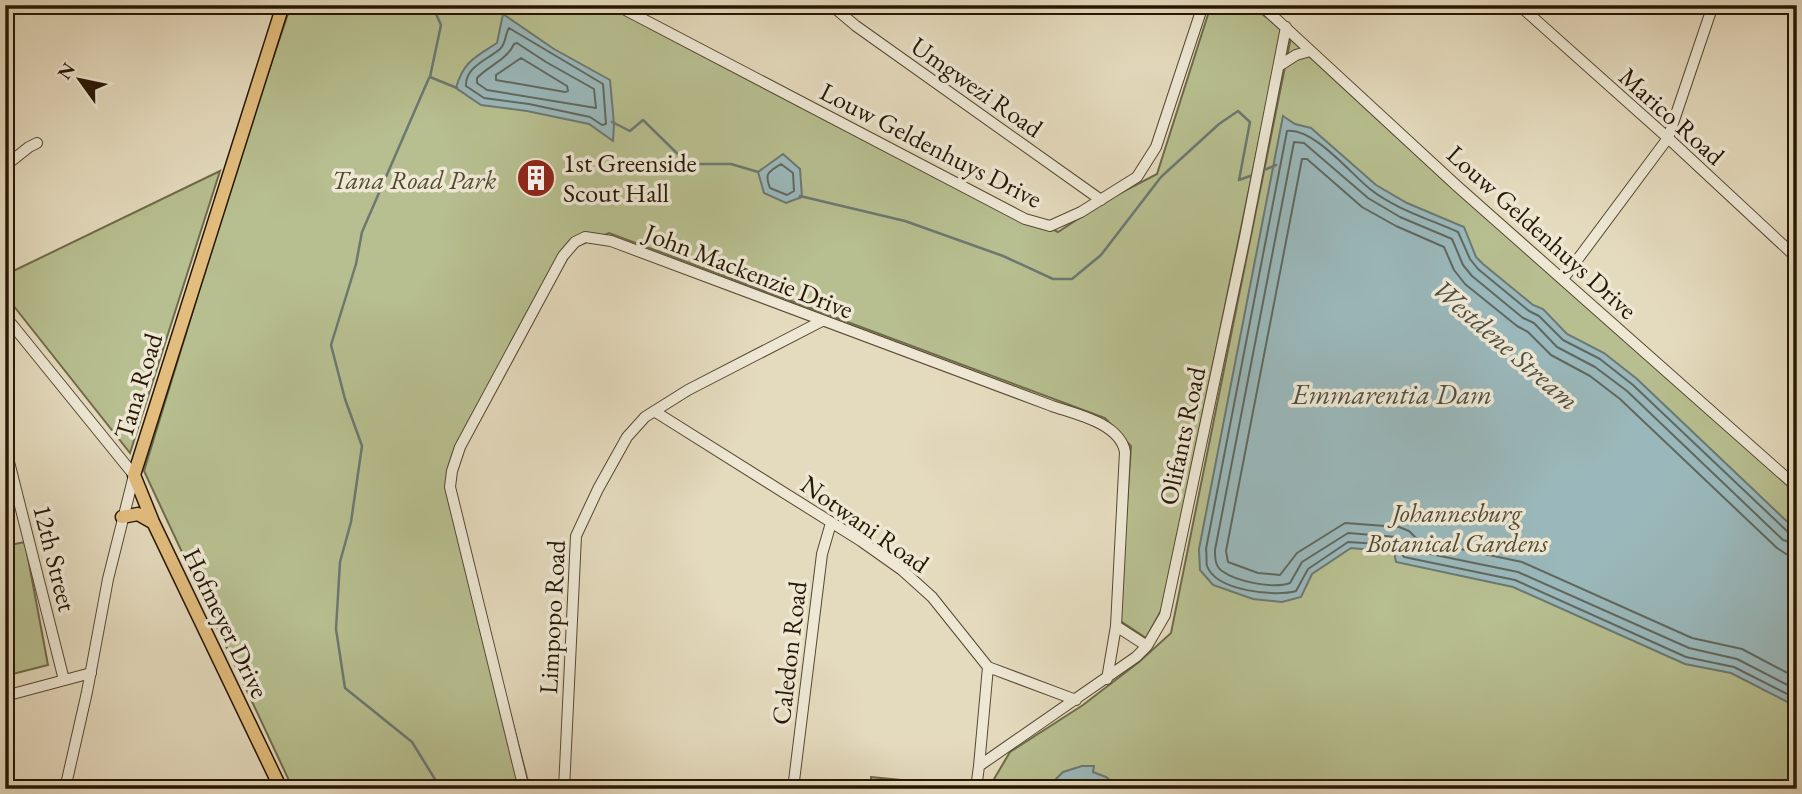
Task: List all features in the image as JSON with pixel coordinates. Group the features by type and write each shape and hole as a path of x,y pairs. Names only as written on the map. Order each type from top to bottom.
{"main road":[{"path":"5,9 24,5"},
{"name":"Tana Road","path":"134,475 283,5"},
{"name":"Hofmeyer Drive","path":"134,475 153,522 281,789"},
{"path":"122,517 138,513 153,522"}],"street":[{"name":"Louw Geldenhuys Drive","path":"616,5 1032,222 1043,225 1057,224 1129,185 1146,166 1156,146 1203,5"},
{"name":"Umgwezi Road","path":"831,5 856,26 1101,200"},
{"name":"Louw Geldenhuys Drive","path":"1261,5 1716,418 1797,487"},
{"name":"Marico Road","path":"1519,5 1797,258"},
{"path":"1563,278 1668,138 1713,5"},
{"name":"Olifants Road","path":"979,766 1107,679 1147,646 1158,630 1168,601 1286,27"},
{"path":"1279,66 1296,55 1310,51"},
{"path":"5,166 37,144"},
{"name":"John Mackenzie Drive","path":"524,789 450,487 460,447 562,256 582,238 601,239 822,321 1094,422 1118,437 1125,452 1116,626 1107,679"},
{"path":"5,316 134,475"},
{"name":"Limpopo Road","path":"564,789 576,536 627,437 645,417 688,390 822,321"},
{"name":"Notwani Road","path":"654,411 861,541 918,584 988,667 1076,700"},
{"name":"12th Street","path":"5,446 9,477 64,680"},
{"name":"Tana Road","path":"65,789 91,673 108,579 134,475"},
{"name":"Caledon Road","path":"793,789 820,567 831,523"},
{"path":"1116,626 1147,646"},
{"path":"976,789 988,667"},
{"path":"5,696 91,673"}],"green space":[{"name":"Tana Road Park","path":"291,5 621,5 1058,232 1105,201 1157,174 1211,5 1250,5 1282,29 1163,607 1146,638 1119,620 1131,446 1105,418 609,233 573,248 460,452 451,489 530,789 293,789 144,471 242,150"},
{"name":"Johannesburg Botanical Gardens","path":"1291,37 1797,490 1797,789 993,789 994,779 1010,752 1083,705 1139,662 1171,633"},
{"path":"220,171 130,453 5,295 5,275"},
{"path":"25,542 48,665 5,676 5,546"},
{"path":"871,777 951,785 951,789 871,789"}],"water":[{"path":"503,14 554,49 610,80 613,141 589,124 481,105 456,88 466,66 497,43"},
{"name":"Emmarentia Dam","path":"1283,116 1295,124 1311,128 1376,185 1407,203 1464,227 1476,257 1483,264 1533,305 1543,309 1567,334 1604,353 1637,379 1797,531 1797,707 1731,673 1685,664 1513,587 1396,562 1394,552 1351,548 1312,574 1301,597 1282,602 1253,599 1213,585 1200,570 1199,549"},
{"path":"783,154 800,169 802,197 786,203 764,193 758,172"},
{"path":"1082,766 1094,766 1093,772 1106,777 1117,786 1114,789 1046,789 1063,772"}],"waterway":[{"path":"432,5 441,25 430,77 457,88"},
{"path":"429,78 362,232 356,264 331,345 345,399 362,446 351,522 340,562 336,629 345,688 412,742 441,789"},
{"path":"800,196 905,221 1003,256 1053,279 1072,279 1101,255 1161,177 1219,124 1238,111 1250,122 1239,180 1253,175"},
{"path":"612,122 630,131 643,120 688,164 731,164 758,172"},
{"name":"Westdene Stream","path":"1262,171 1276,165"}],"place":[{"name":"1st Greenside Scout Hall","path":"536,178"}]}
